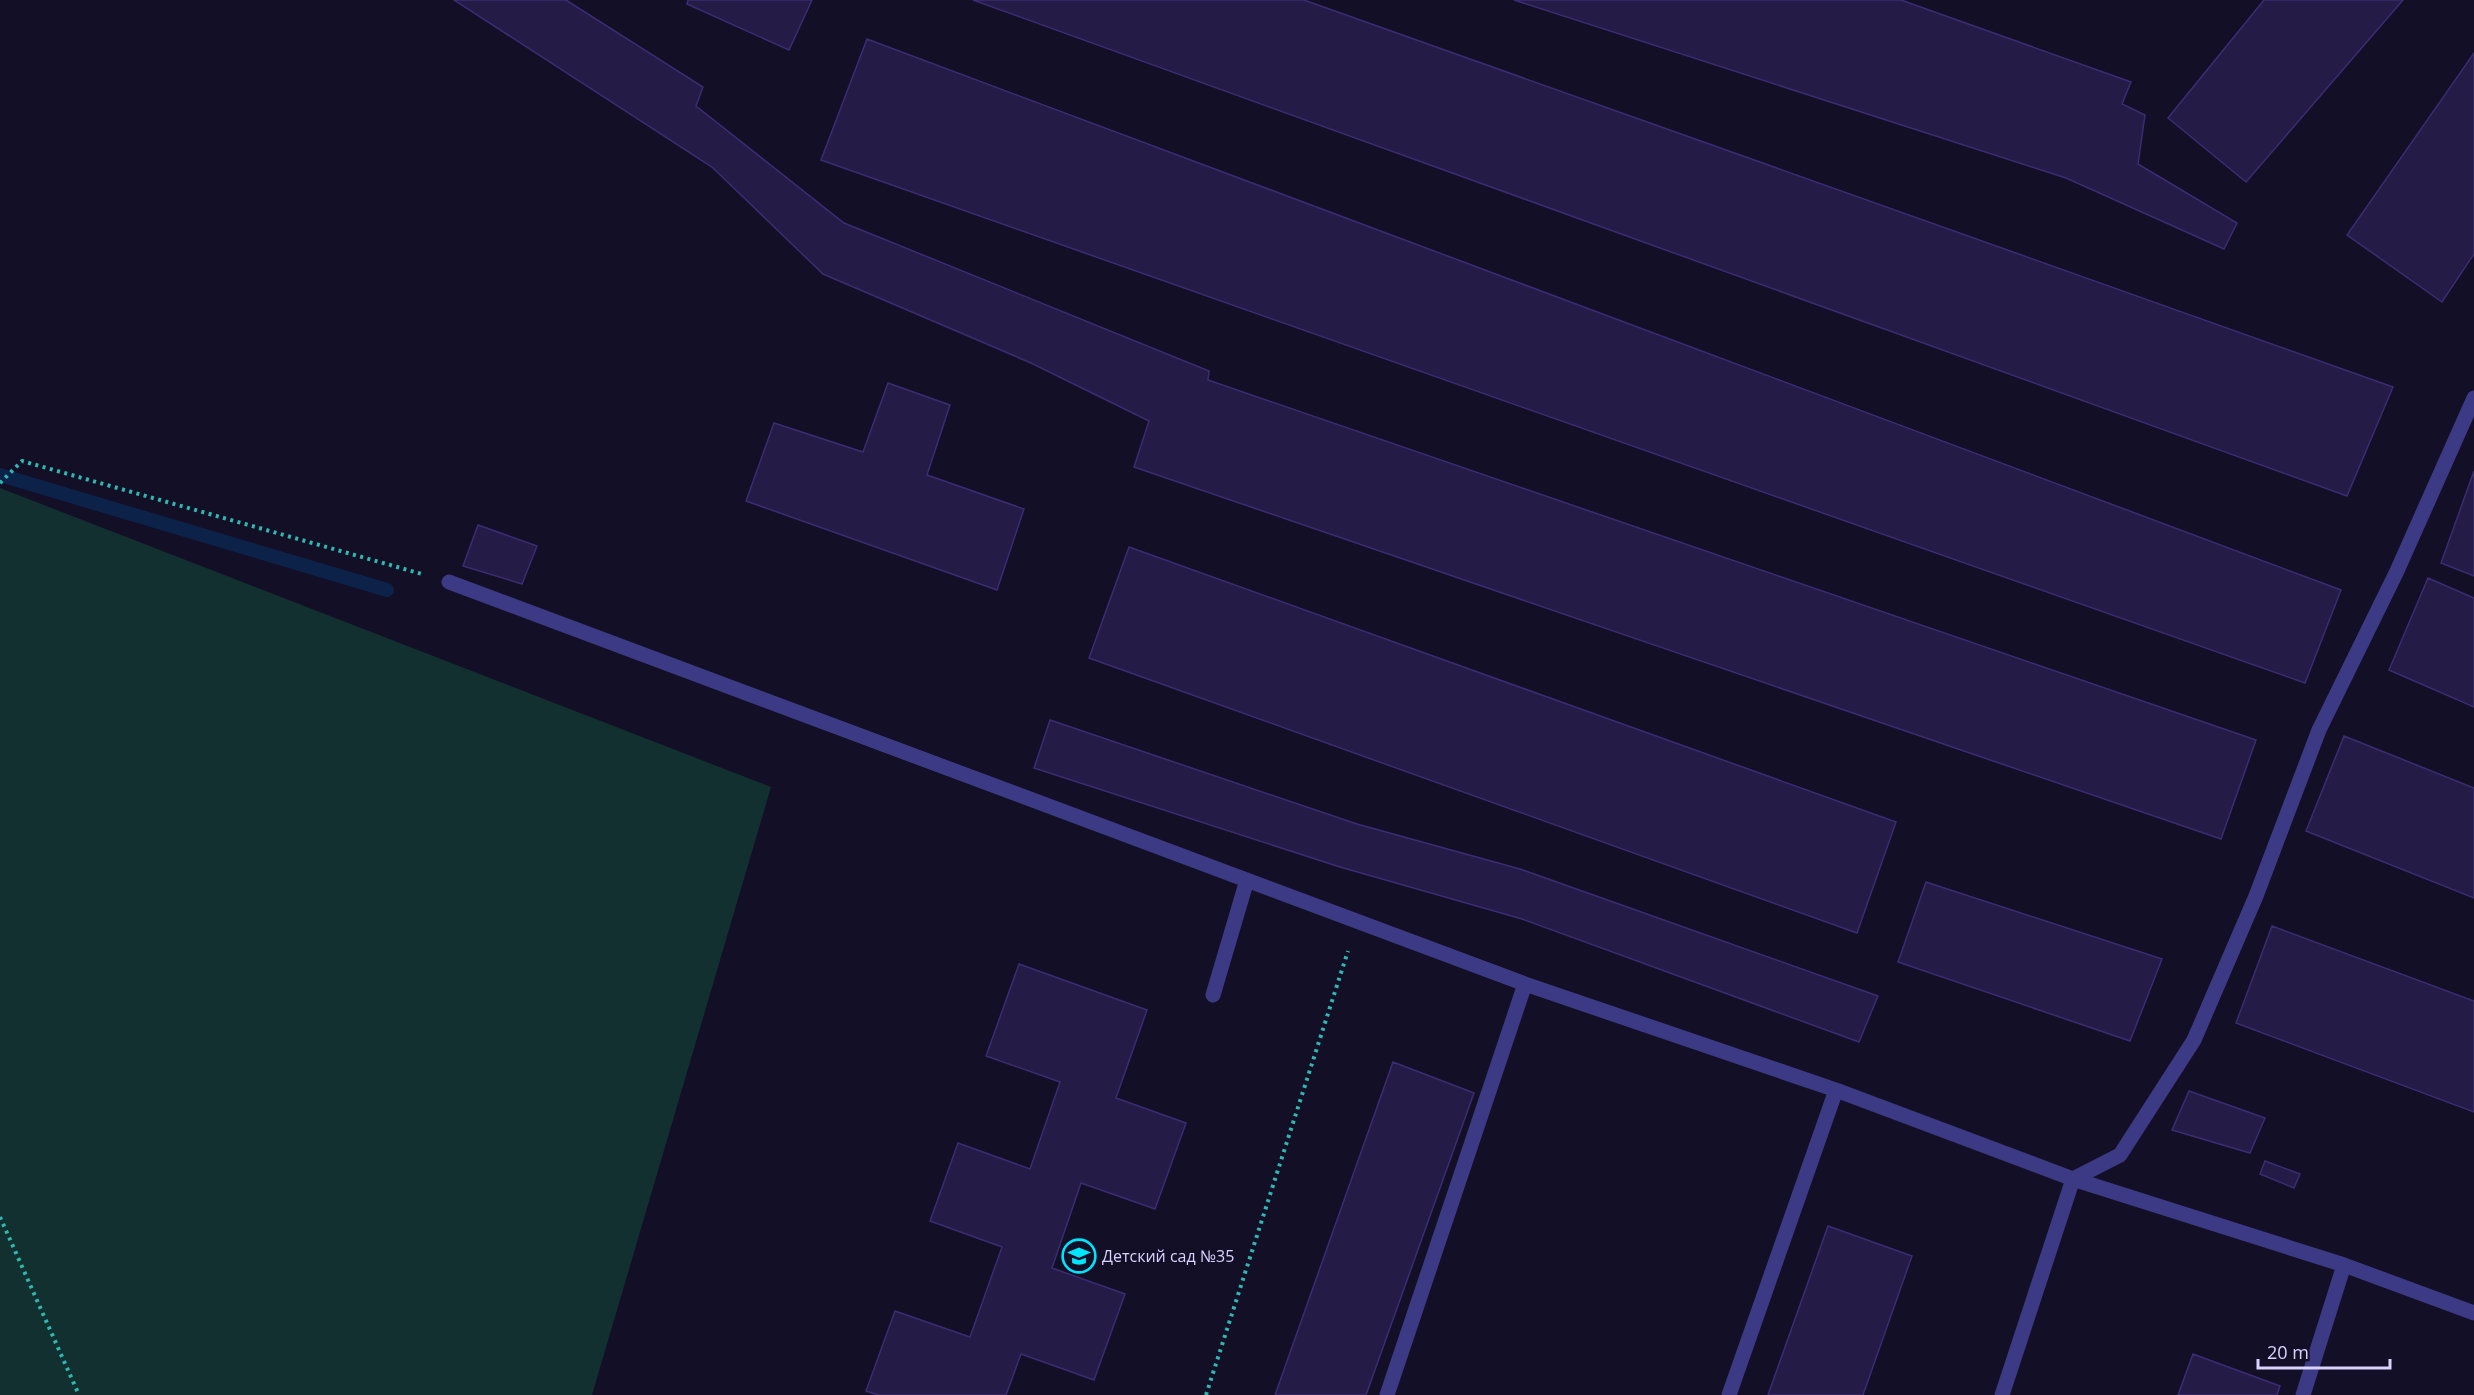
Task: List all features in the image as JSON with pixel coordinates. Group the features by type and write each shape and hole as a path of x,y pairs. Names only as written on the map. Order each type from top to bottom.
{"lane":[{"path":"2002,1395 2073,1179 2120,1155 2194,1040 2256,896 2319,730 2397,571 2474,398"},
{"path":"449,582 1525,984 1836,1090 2073,1179 2344,1265 2474,1313"},
{"path":"1213,995 1247,880"},
{"path":"1386,1395 1525,984"},
{"path":"1729,1395 1836,1090"},
{"path":"2303,1395 2344,1265"}],"path":[{"path":"0,483 22,461 449,582"},
{"path":"1206,1395 1358,921"},
{"path":"0,1217 80,1395"}],"green space":[{"path":"0,488 771,787 592,1395 0,1395"}],"building":[{"path":"454,0 566,0 703,87 696,106 844,223 1209,371 1208,380 2256,740 2221,839 1134,467 1149,421 1031,363 823,274 712,167"},
{"path":"688,0 812,0 789,50 687,4"},
{"path":"973,0 1304,0 2393,387 2347,496"},
{"path":"1514,0 1901,0 2131,82 2122,104 2145,115 2138,164 2237,223 2224,249 2066,178"},
{"path":"2264,0 2403,0 2246,182 2168,118"},
{"path":"867,39 2341,590 2305,683 821,160"},
{"path":"2474,53 2474,254 2442,302 2347,235"},
{"path":"888,383 950,405 927,475 1024,509 997,590 746,501 774,423 863,452"},
{"path":"2474,471 2474,576 2441,563"},
{"path":"478,525 537,546 522,584 463,566"},
{"path":"1129,547 1896,822 1857,933 1089,658"},
{"path":"2428,578 2474,598 2474,707 2389,670"},
{"path":"1050,720 1357,824 1520,869 1878,996 1859,1042 1522,919 1340,867 1034,768"},
{"path":"2344,736 2474,788 2474,898 2306,831"},
{"path":"1926,882 2162,959 2130,1041 1898,962"},
{"path":"2272,926 2474,1001 2474,1112 2236,1023"},
{"path":"1019,964 1147,1010 1116,1098 1186,1123 1155,1209 1081,1183 1052,1268 1125,1294 1094,1380 1021,1354 1006,1395 878,1395 866,1391 895,1311 970,1337 1002,1247 930,1221 958,1143 1030,1169 1060,1082 986,1056"},
{"path":"1393,1062 1474,1093 1366,1395 1275,1395"},
{"path":"2189,1091 2265,1118 2250,1153 2172,1130"},
{"path":"2265,1161 2300,1174 2294,1188 2260,1174"},
{"path":"1828,1226 1912,1256 1863,1395 1768,1395"},
{"path":"2193,1354 2280,1386 2277,1395 2178,1395"}],"waterway":[{"path":"0,475 387,590"}],"place":[{"name":"Детский сад №35","path":"1079,1256"}]}
